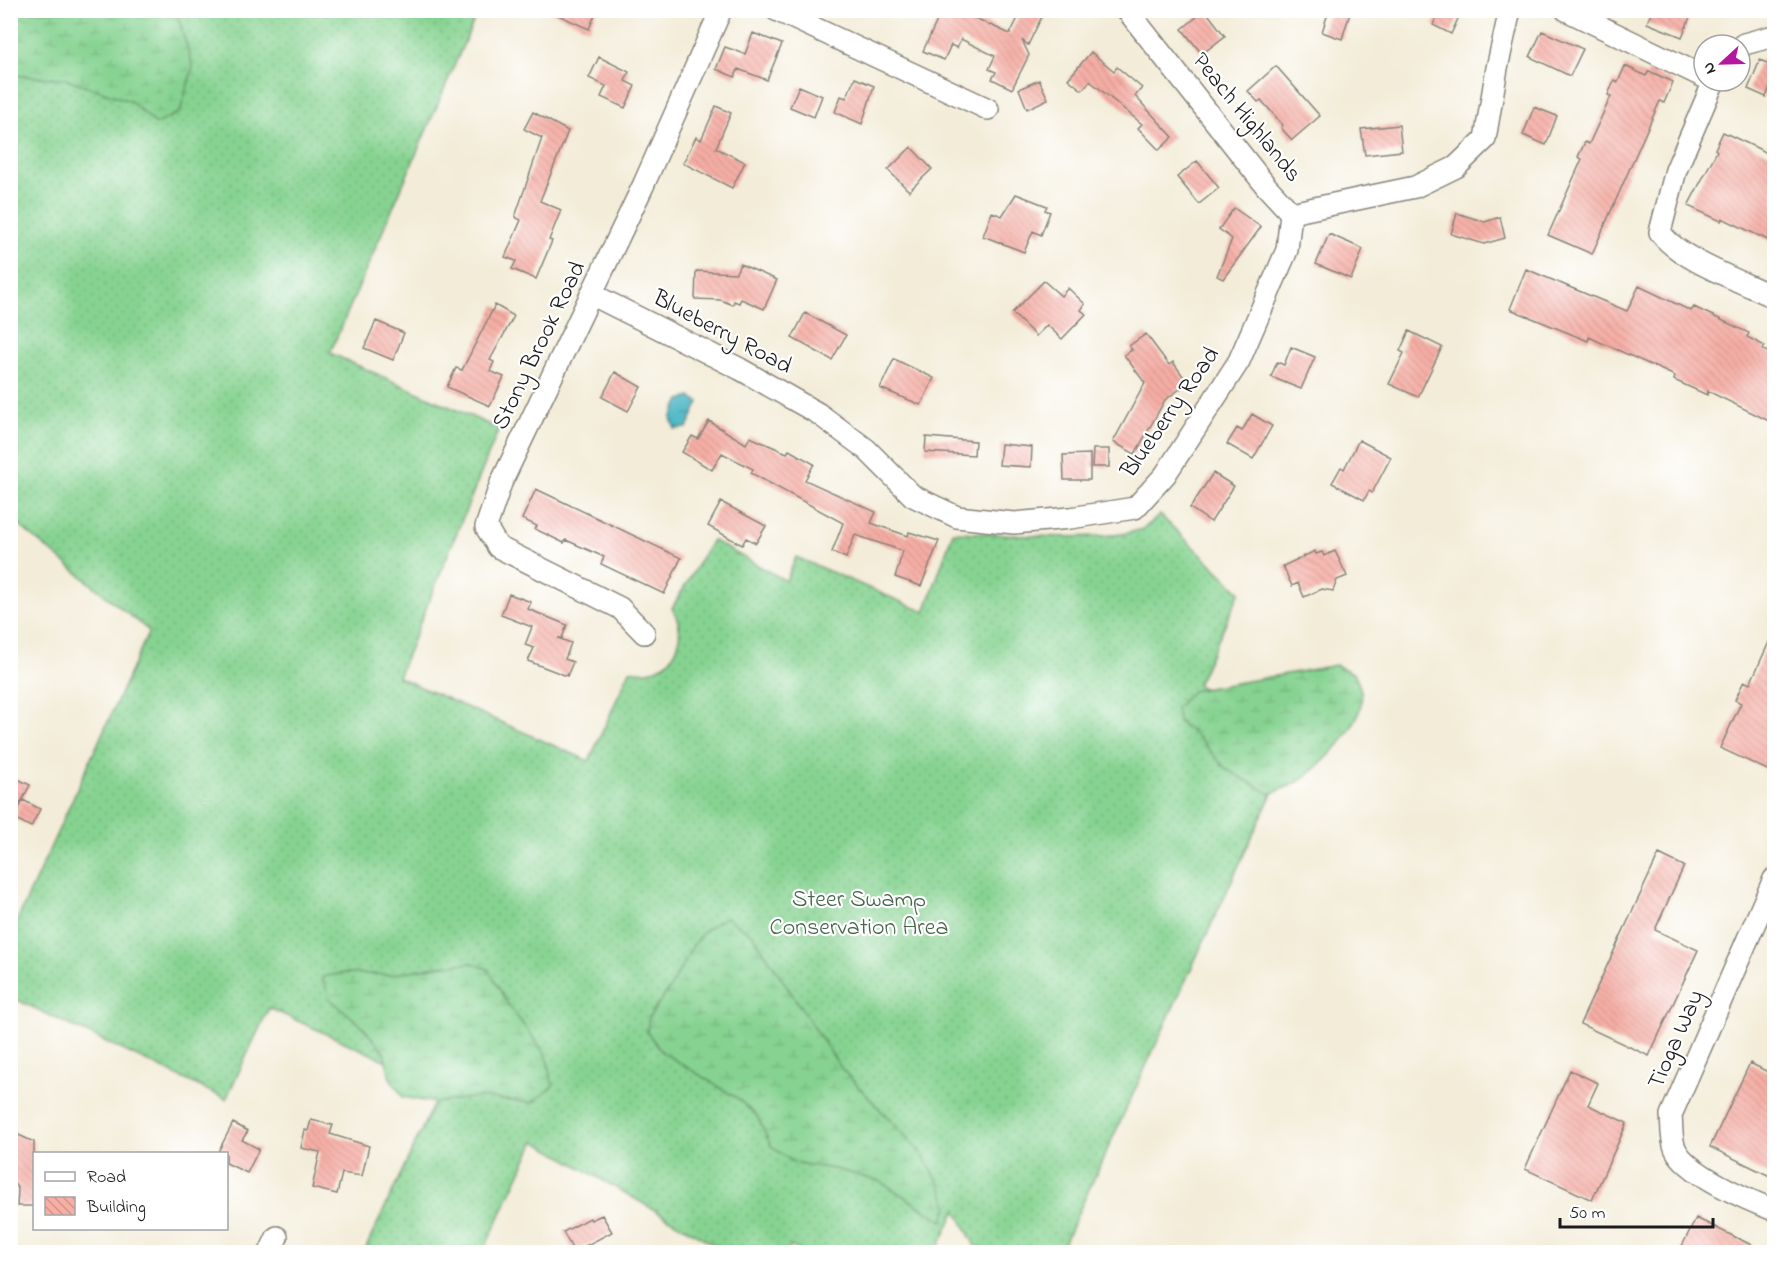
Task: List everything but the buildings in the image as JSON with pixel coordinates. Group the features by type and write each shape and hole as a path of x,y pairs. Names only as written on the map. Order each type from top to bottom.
{"street":[{"name":"Stony Brook Road","path":"644,633 620,608 498,547 486,527 501,483 593,295 721,10"},
{"path":"776,10 987,109"},
{"name":"Peach Highlands","path":"1127,10 1266,186 1291,213 1416,188 1456,167 1485,139 1510,10"},
{"path":"1566,10 1692,71"},
{"path":"1752,42 1774,36"},
{"path":"1709,93 1676,170 1660,232 1667,243 1685,254 1774,297"},
{"name":"Blueberry Road","path":"593,295 740,369 819,414 866,448 913,496 957,517 1014,523 1070,518 1135,508 1165,475 1239,361 1287,250 1291,213"},
{"name":"Tioga Way","path":"1774,879 1671,1115 1675,1149 1696,1171 1774,1210"}],"green space":[{"path":"10,11 176,11 193,67 180,112 156,124 130,101 66,79 11,75"},
{"name":"Steer Swamp Conservation Area","path":"11,11 478,11 330,353 499,429 398,677 589,761 630,670 656,669 674,655 680,633 672,608 712,540 786,581 796,557 925,612 953,532 1103,536 1142,529 1160,515 1240,592 1197,685 1300,733 1060,1252 978,1252 956,1210 936,1252 802,1252 791,1246 788,1252 727,1252 535,1141 483,1252 364,1252 442,1086 269,1008 226,1099 11,997 11,934 149,631 11,519"},
{"path":"1336,665 1355,674 1361,692 1361,704 1357,717 1340,744 1317,767 1296,783 1270,794 1226,769 1198,737 1178,721 1176,708 1192,691"},
{"path":"726,917 753,935 841,1068 921,1153 940,1184 948,1206 943,1221 881,1182 839,1170 793,1162 771,1146 757,1116 737,1098 662,1052 647,1032 649,1017 670,988 694,944 705,930"},
{"path":"473,963 488,969 507,1003 546,1055 553,1086 532,1103 478,1097 436,1103 403,1097 390,1078 384,1052 361,1025 330,999 322,977 345,973 390,975 437,966"}],"water":[{"path":"691,397 699,402 687,428 675,429 671,418 680,400"}]}
